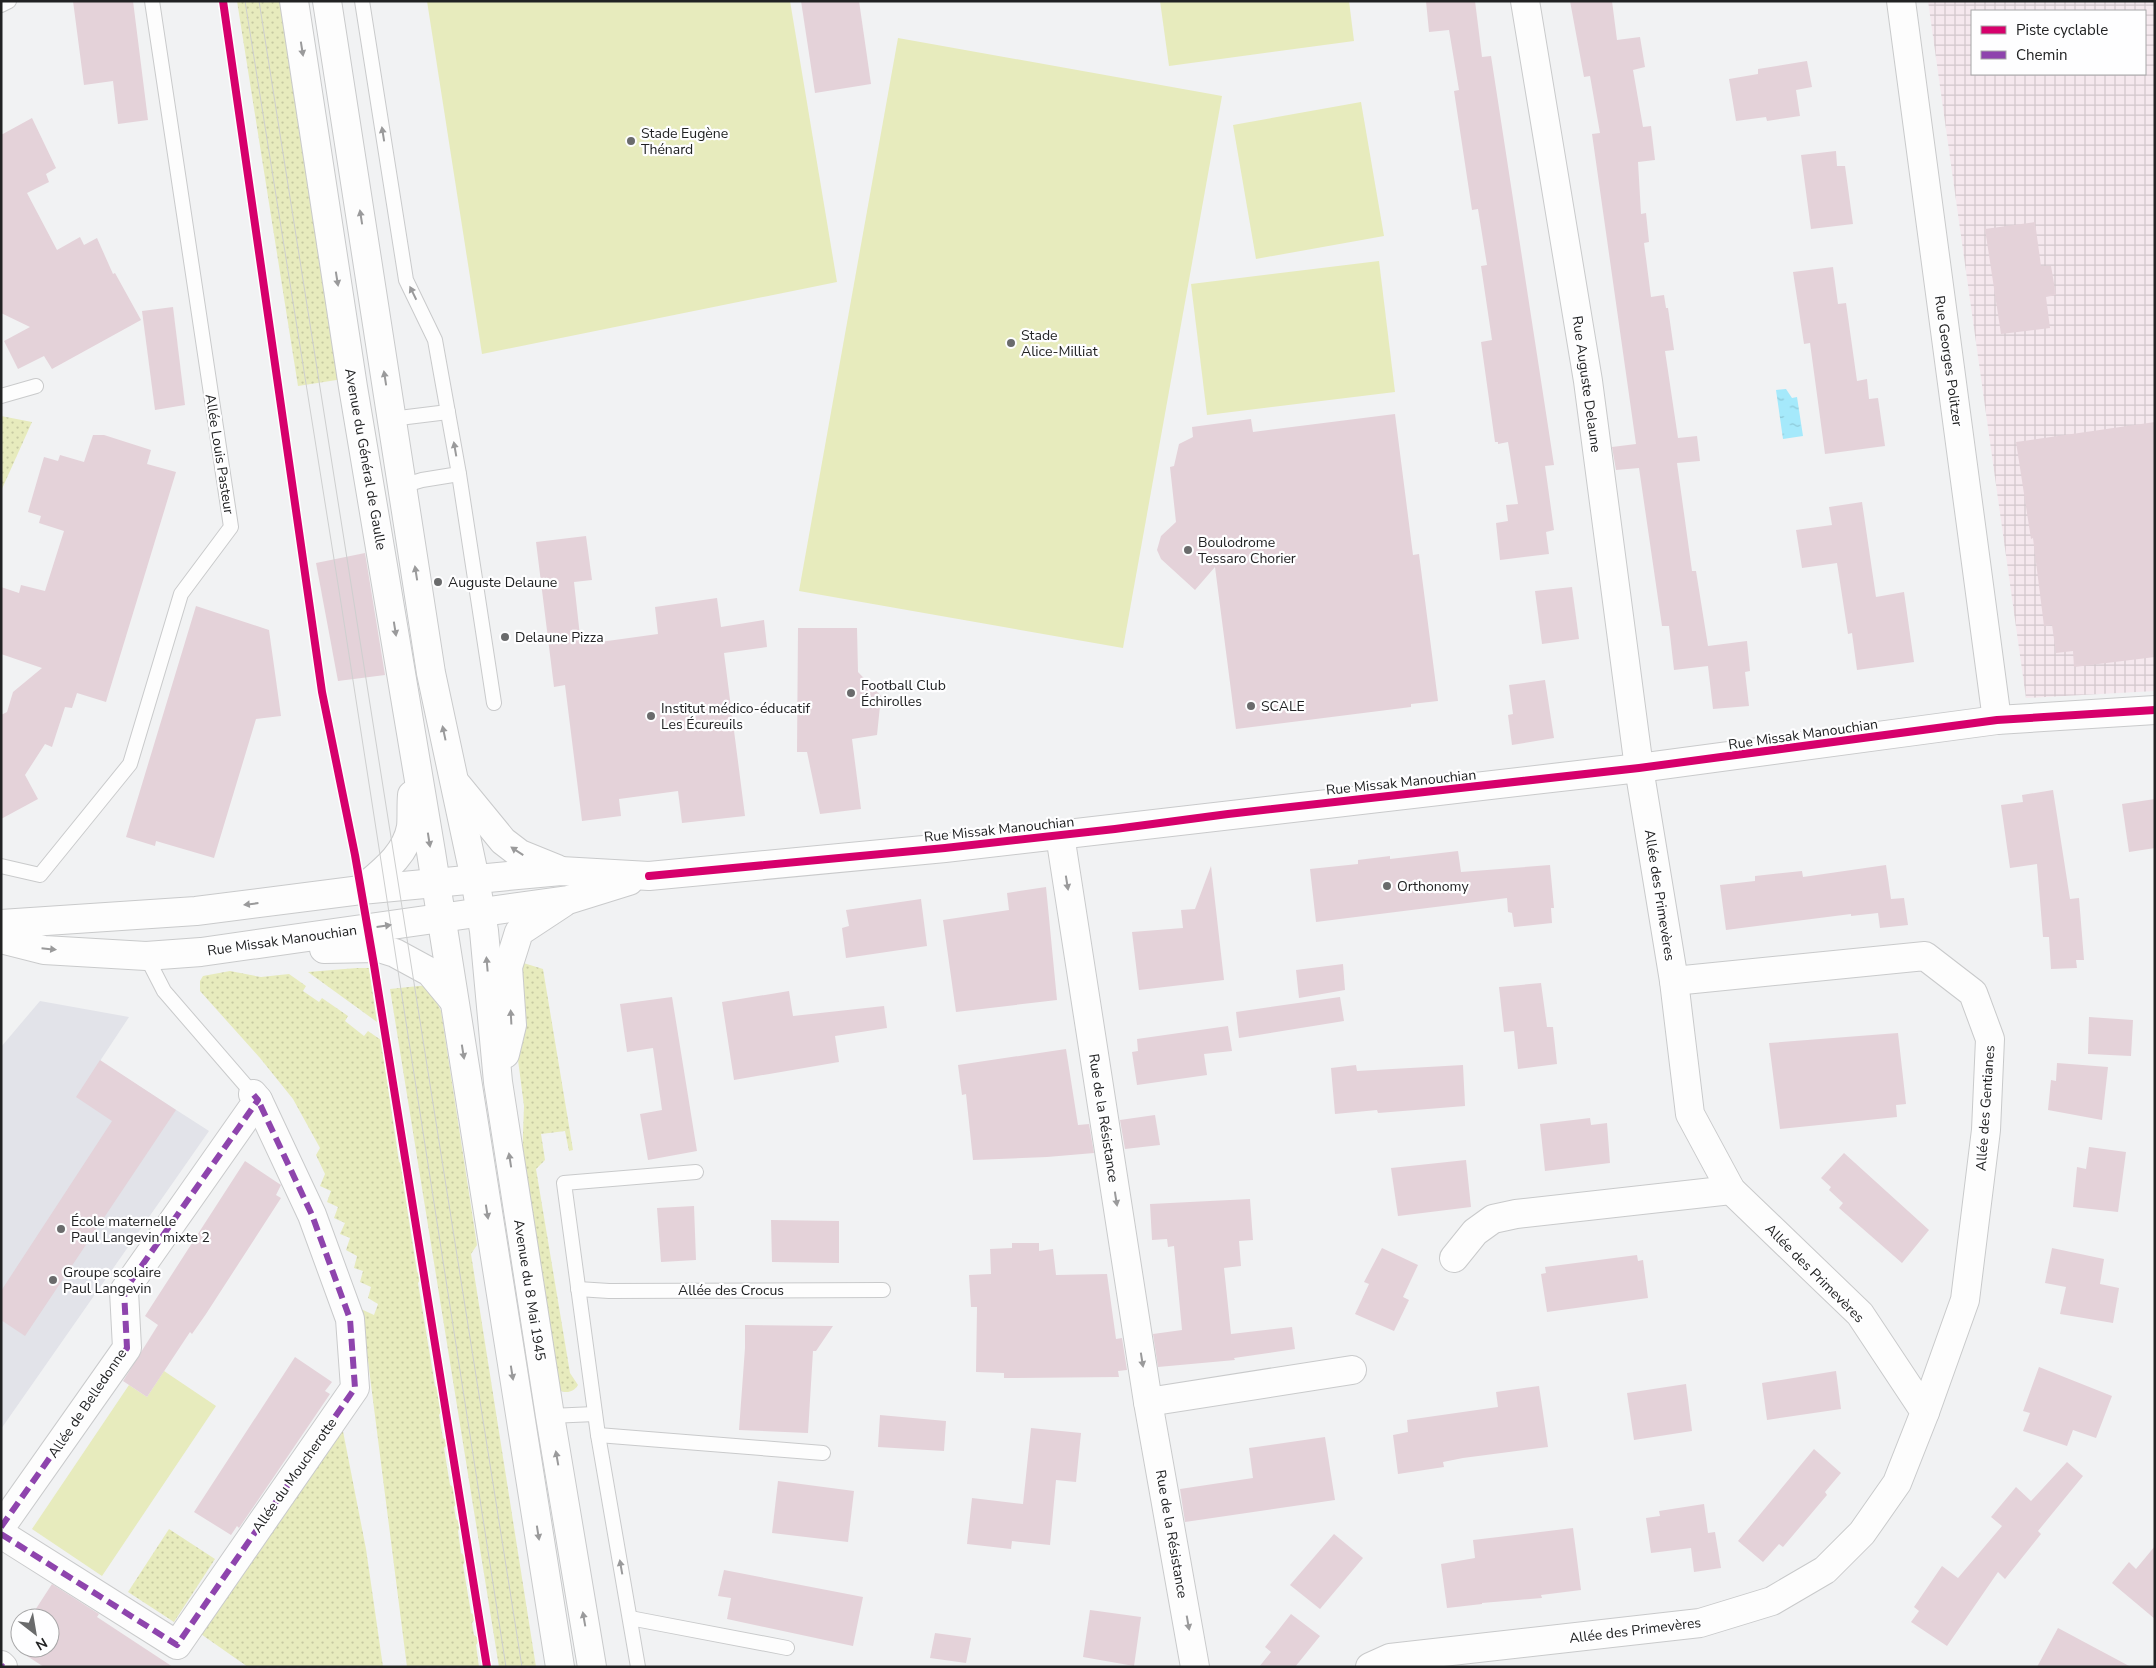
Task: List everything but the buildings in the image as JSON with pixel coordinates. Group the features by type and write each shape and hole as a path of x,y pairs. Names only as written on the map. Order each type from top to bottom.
{"street":[{"name":"Avenue du Général de Gaulle","path":"294,1 353,386 414,746 458,897"},
{"path":"327,1 431,673 454,781 458,897 455,1002 560,1667"},
{"name":"Rue Auguste Delaune","path":"1525,1 1588,380 1639,768"},
{"name":"Rue Georges Politzer","path":"1901,1 1996,720"},
{"path":"408,705 438,767 458,897"},
{"name":"Rue Missak Manouchian","path":"1,939 44,950 146,956 220,950 265,943 561,871 649,876 1060,835 1639,768 1996,720 2155,710"},
{"path":"360,890 390,865 403,849 410,828 414,746"},
{"name":"Allée des Primevères","path":"1370,1667 1390,1658 1700,1623 1772,1601 1825,1570 1862,1533 1897,1483 1925,1412 1860,1314 1731,1190 1690,1114 1674,981 1639,768"},
{"path":"454,781 503,841 520,854 561,871"},
{"name":"Rue de la Résistance","path":"1060,835 1148,1402 1196,1667"},
{"path":"220,950 283,914 363,902 458,897 581,886 612,874"},
{"name":"Rue Missak Manouchian","path":"1,924 196,911 360,890 458,897 568,900 649,876"},
{"name":"Avenue du 8 Mai 1945","path":"458,897 484,931 498,1082 550,1416 592,1667"},
{"path":"498,1082 512,1026 508,967 519,932 568,900"},
{"path":"265,943 329,949 379,948 412,960 430,972 455,1002"},
{"name":"Allée des Gentianes","path":"1674,981 1925,956 1973,993 1990,1039 1986,1130 1965,1300 1925,1412"},
{"name":"Allée de Belledonne","path":"1,1527 127,1348 124,1291 256,1097"},
{"name":"Allée du Moucherotte","path":"1,1534 177,1645 355,1388 350,1319 312,1215 256,1097"},
{"path":"1454,1258 1475,1232 1493,1219 1516,1214 1731,1190"},
{"path":"1148,1402 1352,1370"}],"lane":[{"path":"1,5 9,1"},
{"name":"Allée Louis Pasteur","path":"1,866 40,875 130,764 181,594 231,527 152,1"},
{"path":"362,1 406,280 435,340 459,474 494,703"},
{"path":"1,396 36,386"},
{"path":"391,419 448,412"},
{"path":"402,486 422,480 459,474"},
{"path":"146,956 164,991 256,1097"},
{"path":"638,1667 598,1434 564,1183 696,1172"},
{"name":"Allée des Crocus","path":"578,1288 609,1291 883,1290"},
{"path":"550,1416 596,1414"},
{"path":"598,1434 822,1453"},
{"path":"630,1618 787,1648"}],"shaded area":[{"path":"1928,1 2155,1 2155,691 2026,698"},
{"name":"Groupe scolaire Paul Langevin","path":"40,1001 129,1017 100,1061 209,1131 1,1429 1,1047"}],"green space":[{"path":"237,1 284,1 343,379 298,386"},
{"name":"Stade Eugène Thénard","path":"427,1 790,1 837,282 482,354"},
{"path":"1160,1 1349,1 1354,41 1169,66"},
{"name":"Stade Alice-Milliat","path":"898,38 1222,96 1123,648 799,591"},
{"path":"1361,102 1384,236 1256,259 1233,125"},
{"path":"1379,261 1395,392 1207,415 1191,284"},
{"path":"1,416 32,422 1,491"},
{"path":"517,961 543,969 573,1150 569,1151 565,1131 541,1134 545,1160 536,1169 570,1373 578,1385 572,1391 567,1392 559,1390 522,1163 524,1106 517,1052"},
{"path":"369,968 377,1022 308,972"},
{"path":"230,971 261,977 289,974 306,986 303,991 319,1002 322,998 348,1016 345,1021 364,1036 368,1031 381,1040 399,1162 405,1167 407,1176 403,1182 417,1272 422,1277 418,1283 435,1386 441,1391 443,1409 439,1415 443,1438 449,1442 444,1448 450,1485 456,1489 458,1501 454,1507 456,1519 462,1524 458,1531 461,1553 467,1558 463,1565 471,1613 476,1617 472,1623 474,1635 480,1639 476,1645 479,1667 407,1667 368,1361 350,1304 374,1315 378,1304 368,1298 371,1287 360,1282 363,1271 354,1268 357,1256 346,1250 350,1238 340,1234 345,1223 334,1218 338,1207 327,1202 331,1191 320,1186 325,1174 316,1155 320,1148 293,1099 260,1058 200,991 200,981 203,976"},
{"path":"428,985 441,1011 477,1245 471,1254 536,1667 499,1667 390,989"},
{"path":"164,1371 216,1406 102,1576 32,1529 129,1385 147,1397"},
{"path":"341,1421 366,1549 383,1667 248,1667 198,1632"},
{"path":"169,1529 215,1559 174,1622 128,1592"}],"water":[{"path":"1786,389 1792,398 1797,397 1803,436 1783,439 1776,390"}],"tram line":[{"path":"245,1 341,603 506,1667"},
{"path":"259,1 522,1667"}],"marked path":[{"path":"1,1527 127,1348 124,1291 258,1100 253,1094"},
{"path":"1,1534 177,1645 355,1388 350,1319 312,1215 258,1100"}],"cycle path":[{"path":"223,1 322,692 355,855 374,965 487,1667"},
{"path":"649,876 945,848 1115,829 1228,814 1639,768 1997,720 2155,710"}],"place":[{"name":"Stade Eugène Thénard","path":"631,141"},
{"name":"Stade Alice-Milliat","path":"1011,343"},
{"name":"Boulodrome Tessaro Chorier","path":"1188,550"},
{"name":"Auguste Delaune","path":"438,582"},
{"name":"Delaune Pizza","path":"505,637"},
{"name":"Football Club Échirolles","path":"851,693"},
{"name":"SCALE","path":"1251,706"},
{"name":"Institut médico-éducatif Les Écureuils","path":"651,716"},
{"name":"Orthonomy","path":"1387,886"},
{"name":"École maternelle Paul Langevin mixte 2","path":"61,1229"},
{"name":"Groupe scolaire Paul Langevin","path":"53,1280"}]}
